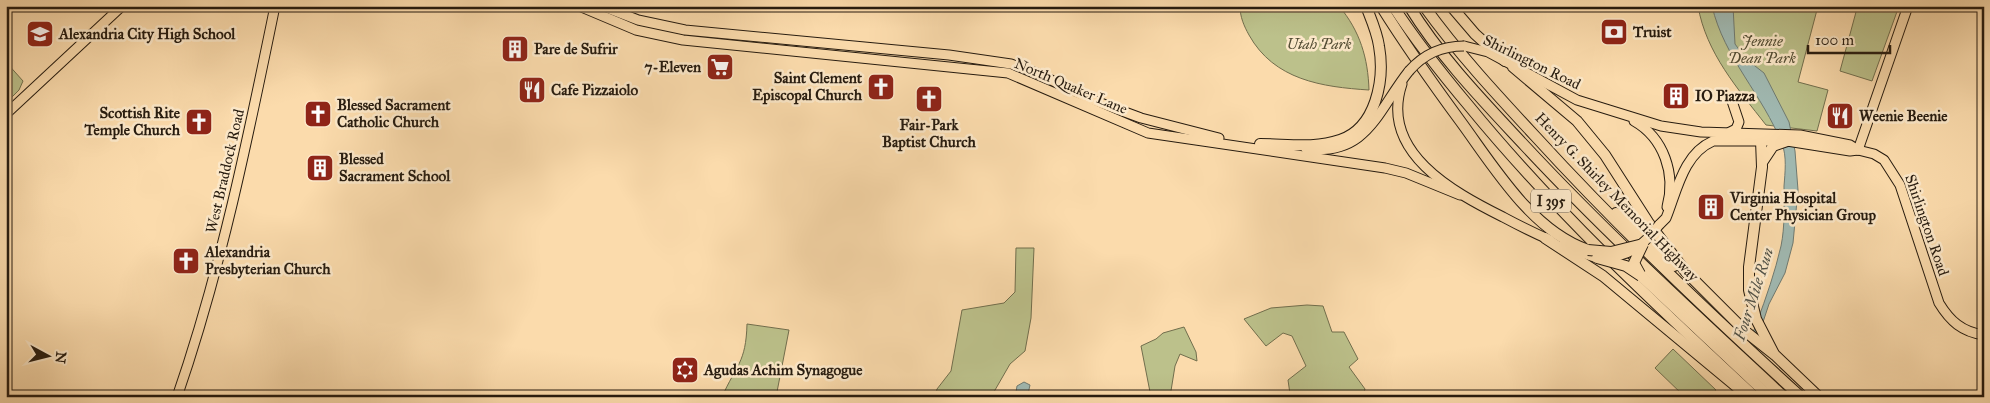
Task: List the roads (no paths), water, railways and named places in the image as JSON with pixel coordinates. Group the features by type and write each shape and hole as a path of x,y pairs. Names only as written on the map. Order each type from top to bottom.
{"highway":[{"path":"1260,144 1326,144 1340,140 1360,129 1375,103 1381,72 1379,45 1366,6"},
{"path":"1381,6 1484,155 1515,195 1555,232 1588,250 1611,252 1643,244"},
{"name":"I 395","path":"1393,6 1441,73 1508,154 1588,238 1732,374"},
{"path":"1409,6 1453,66 1557,180 1618,242 1739,354 1770,397"},
{"name":"Henry G. Shirley Memorial Highway","path":"1424,6 1471,67 1558,162 1663,269 1801,397"},
{"path":"1451,6 1475,34 1577,121 1605,155 1666,248 1716,303"},
{"path":"1771,351 1754,313 1749,290 1749,268 1762,167 1767,152 1767,138 1786,141"},
{"path":"1558,162 1746,332 1771,351 1819,397"},
{"path":"1545,238 1603,276 1732,374 1759,380 1784,397"},
{"path":"1641,276 1634,264 1643,244"},
{"path":"1597,258 1626,266 1641,276 1693,325 1752,396"}],"main road":[{"path":"6,114 122,6"},
{"name":"West Braddock Road","path":"177,397 208,302 275,6"},
{"name":"North Quaker Lane","path":"579,6 636,30 683,40 1008,73 1148,133 1384,168 1406,173 1460,195"},
{"name":"North Quaker Lane","path":"602,6 638,20 685,30 1011,64 1039,74 1087,98 1141,118 1209,136 1260,144 1320,150 1340,149 1360,137 1409,71"},
{"path":"1858,150 1908,6"},
{"name":"Shirlington Road","path":"1620,114 1641,126 1654,137 1665,156 1669,188 1668,204 1659,225 1643,244 1629,254 1597,258 1545,238 1460,195 1425,168 1402,131 1398,112 1398,98 1409,71 1423,57 1434,51 1452,46 1464,46 1488,52 1577,100 1620,114 1682,130 1730,132 1767,138 1800,139 1850,145 1858,150 1874,154 1884,160 1892,170 1900,186 1939,302 1946,315 1962,329 1984,335"},
{"path":"1730,132 1736,129 1739,122 1732,101"},
{"path":"1659,225 1666,218 1687,165 1705,144 1722,140 1767,138"},
{"path":"1786,141 1800,139"}],"water":[{"path":"1712,6 1733,6 1735,44 1746,59 1764,73 1789,122 1795,151 1798,190 1793,243 1785,273 1769,304 1738,397 1729,397 1764,303 1781,246 1784,224 1785,159 1784,149 1774,126 1725,43"},
{"path":"1024,382 1030,385 1028,394 1020,392 1018,397 1010,397 1016,392 1017,386"}],"place":[{"name":"Truist","path":"1614,32"},
{"name":"Alexandria City High School","path":"40,34"},
{"name":"Pare de Sufrir","path":"515,49"},
{"name":"7-Eleven","path":"720,67"},
{"name":"Saint Clement Episcopal Church","path":"881,87"},
{"name":"Cafe Pizzaiolo","path":"532,90"},
{"name":"IO Piazza","path":"1676,96"},
{"name":"Fair-Park Baptist Church","path":"929,99"},
{"name":"Blessed Sacrament Catholic Church","path":"318,114"},
{"name":"Weenie Beenie","path":"1840,116"},
{"name":"Scottish Rite Temple Church","path":"199,122"},
{"name":"Blessed Sacrament School","path":"320,168"},
{"name":"Virginia Hospital Center Physician Group","path":"1711,207"},
{"name":"Alexandria Presbyterian Church","path":"186,261"},
{"name":"Agudas Achim Synagogue","path":"685,370"}],"park label":[{"name":"Utah Park","path":"1319,44"},
{"name":"Jennie Dean Park","path":"1762,50"}],"water label":[{"name":"Four Mile Run","path":"1753,294"}]}
